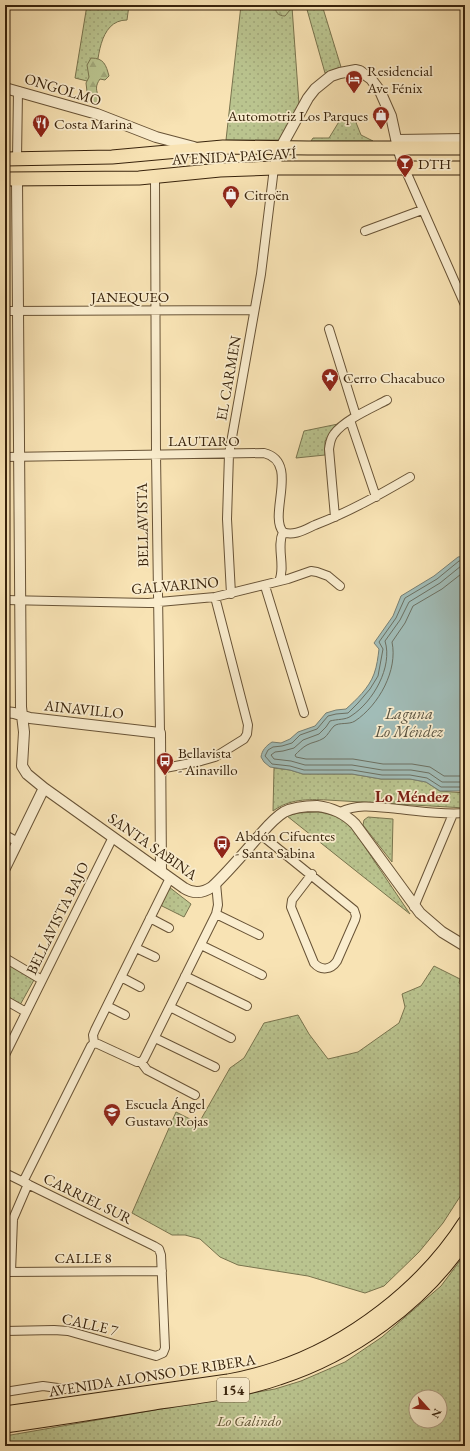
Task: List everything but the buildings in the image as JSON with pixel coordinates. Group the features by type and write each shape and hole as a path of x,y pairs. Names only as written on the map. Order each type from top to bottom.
{"main road":[{"name":"AVENIDA PAICAVÍ","path":"11,159 112,157 233,146 280,148 398,144 465,148"},
{"name":"AVENIDA PAICAVÍ","path":"11,179 155,177 220,170 274,168 465,168"},
{"name":"AVENIDA ALONSO DE RIBERA","path":"5,1413 228,1381 262,1373 293,1363 339,1340 393,1303 430,1267 454,1239 465,1222"},
{"name":"AVENIDA ALONSO DE RIBERA","path":"7,1426 235,1390 300,1371 354,1343 395,1314 427,1286 463,1244"}],"street":[{"path":"274,168 280,148 315,89 322,82 331,76 350,71 360,71 372,79 379,88 391,116 405,169 465,305"},
{"name":"ONGOLMO","path":"5,88 97,114 178,144 203,149"},
{"path":"11,159 18,91"},
{"name":"AVENIDA PAICAVÍ","path":"398,144 465,139"},
{"name":"EL CARMEN","path":"230,594 227,519 229,454 261,274 274,168"},
{"name":"BELLAVISTA","path":"155,177 156,454 161,871"},
{"name":"SANTA SABINA","path":"11,179 18,311 20,600 22,715 24,732 23,769 44,788 186,890 193,892 206,891 216,883 279,815 292,809 314,806 340,812"},
{"path":"365,231 422,210"},
{"name":"JANEQUEO","path":"5,311 254,310"},
{"path":"330,329 376,498"},
{"path":"335,518 329,449 330,440 334,433 353,418 387,400"},
{"name":"LAUTARO","path":"5,457 264,453 273,456 278,462 282,473 279,524 283,532 280,541 281,575 279,581"},
{"path":"283,532 294,534 335,518 376,498 410,476"},
{"name":"GALVARINO","path":"5,600 148,603 215,598 265,586 311,572 317,572 328,576 340,586"},
{"path":"265,586 304,713"},
{"path":"160,769 211,758 242,741 247,734 248,725 215,598"},
{"name":"AINAVILLO","path":"5,712 30,718 160,733"},
{"path":"5,868 44,788"},
{"path":"465,813 453,814 369,806 350,808 340,812 355,824 414,907 437,929 465,946"},
{"path":"414,907 453,814"},
{"path":"260,834 312,874 352,907 356,913 355,920 337,961 334,965 328,968 321,968 314,963 291,907 292,900 312,874"},
{"path":"5,835 18,842"},
{"name":"BELLAVISTA BAJO","path":"5,1055 113,837"},
{"path":"8,1272 13,1220 25,1183 91,1046 94,1043 94,1033 170,878"},
{"path":"141,1062 155,1038 216,914 218,905 216,883"},
{"path":"216,914 259,935"},
{"path":"150,918 169,928"},
{"path":"201,945 262,975"},
{"path":"136,948 155,957"},
{"path":"5,958 42,980"},
{"path":"185,976 247,1006"},
{"path":"121,977 140,987"},
{"path":"5,1000 26,1012"},
{"path":"107,1006 125,1015"},
{"path":"170,1007 231,1038"},
{"path":"155,1038 214,1067"},
{"path":"94,1043 137,1062 141,1062 147,1070 195,1095"},
{"name":"CARRIEL SUR","path":"5,1173 154,1246 159,1250 161,1255 162,1271"},
{"name":"CALLE 8","path":"8,1272 162,1271"},
{"name":"CALLE 7","path":"5,1331 68,1331 153,1356 158,1356 165,1351 162,1271"},
{"name":"AVENIDA ALONSO DE RIBERA","path":"5,1392 43,1386 65,1389"}],"green space":[{"path":"87,5 129,5 127,20 117,22 110,27 105,34 101,44 95,83 75,78"},
{"path":"241,5 322,5 341,67 325,73 306,6 292,7 299,104 280,140 226,140"},
{"path":"275,5 292,5 285,16 277,13"},
{"path":"91,58 99,59 104,63 109,76 105,80 100,79 98,81 96,88 99,98 96,103 92,103 88,100 86,83 89,77 87,65"},
{"path":"348,116 355,120 361,135 373,141 311,141 313,138 329,138 340,120"},
{"path":"338,424 325,441 325,455 296,458 304,431"},
{"path":"274,768 290,770 303,774 352,774 381,779 410,779 426,782 440,791 465,793 465,808 313,800 292,802 273,811"},
{"path":"318,812 335,816 350,825 410,914 287,816 298,813"},
{"path":"368,817 393,819 392,862 363,825 364,820"},
{"path":"169,887 191,904 184,917 160,905"},
{"path":"5,962 34,980 20,1005 5,996"},
{"path":"434,966 460,979 459,983 465,986 465,1187 443,1223 419,1252 384,1286 365,1293 308,1276 238,1265 220,1257 200,1239 185,1235 172,1235 132,1213 176,1112 194,1121 200,1121 230,1068 244,1058 264,1023 298,1015 309,1034 328,1059 358,1052 399,1023 405,1007 402,994 421,986"},
{"name":"Lo Galindo","path":"465,1254 465,1446 5,1446 5,1436 275,1389 301,1381 345,1362 382,1337 441,1286"}],"water":[{"name":"Laguna Lo Méndez","path":"465,556 465,791 440,791 426,782 410,779 381,779 352,774 303,774 290,770 270,767 264,762 261,757 262,752 272,742 281,743 290,739 298,732 315,726 326,713 346,709 358,698 366,689 375,671 379,649 374,643 393,616 401,596 434,576 458,557"}],"place":[{"name":"Residencial Ave Fénix","path":"354,94"},
{"name":"Automotriz Los Parques","path":"381,130"},
{"name":"Costa Marina","path":"41,138"},
{"name":"DTH","path":"405,178"},
{"name":"Citroën","path":"231,209"},
{"name":"Cerro Chacabuco","path":"330,392"},
{"name":"Bellavista - Ainavillo","path":"165,776"},
{"name":"Abdón Cifuentes - Santa Sabina","path":"222,859"},
{"name":"Escuela Ángel Gustavo Rojas","path":"112,1127"}],"district":[{"name":"Lo Méndez","path":"412,796"}]}
